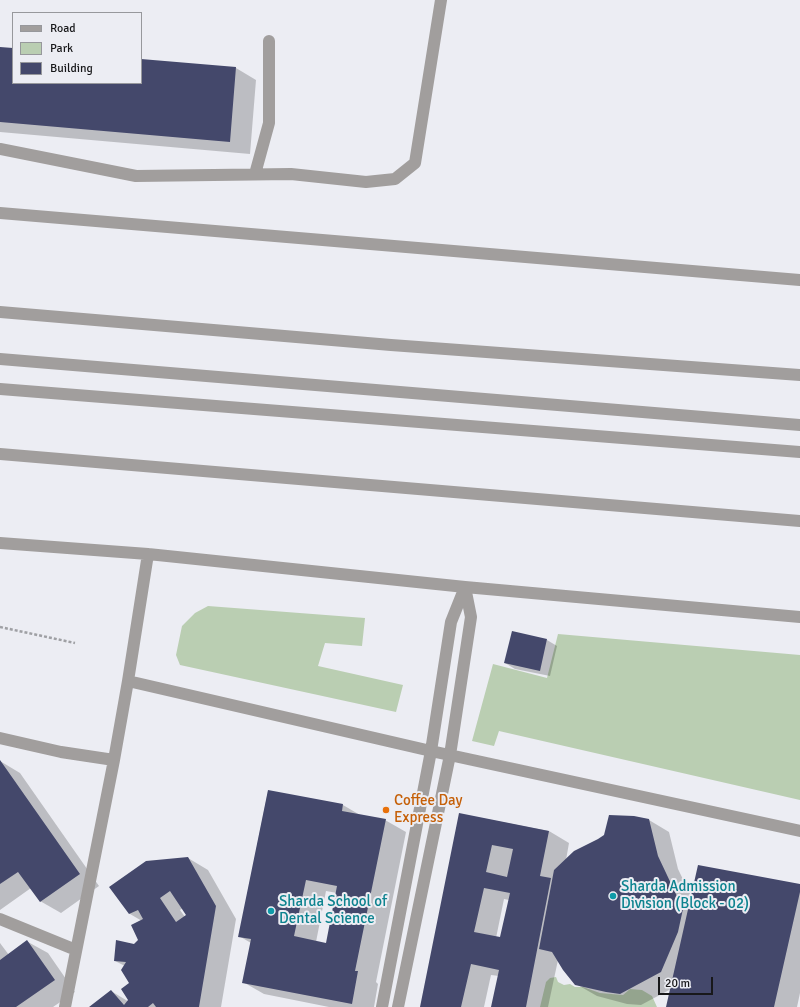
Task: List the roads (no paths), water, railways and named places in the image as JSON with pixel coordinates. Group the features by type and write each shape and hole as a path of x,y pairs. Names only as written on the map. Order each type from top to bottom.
{"street":[{"path":"0,149 136,176 291,174 366,182 395,179 416,163 441,0"},
{"path":"255,174 269,123 268,41"},
{"path":"0,213 800,280"},
{"path":"0,312 391,345 800,375"},
{"path":"0,359 800,425"},
{"path":"0,389 800,452"},
{"path":"0,454 800,522"},
{"path":"0,543 148,554 465,587 800,617"},
{"path":"64,1007 114,760 148,554"},
{"path":"382,1007 431,751 451,622 465,587"},
{"path":"398,1007 450,755 471,617 465,587"},
{"path":"128,681 431,751 800,831"},
{"path":"0,738 61,752 114,760"},
{"path":"0,919 76,950"}],"place":[{"name":"Coffee Day Express","path":"386,810"},
{"name":"Sharda Admission Division (Block - 02)","path":"613,896"},
{"name":"Sharda School of Dental Science","path":"271,911"}]}
